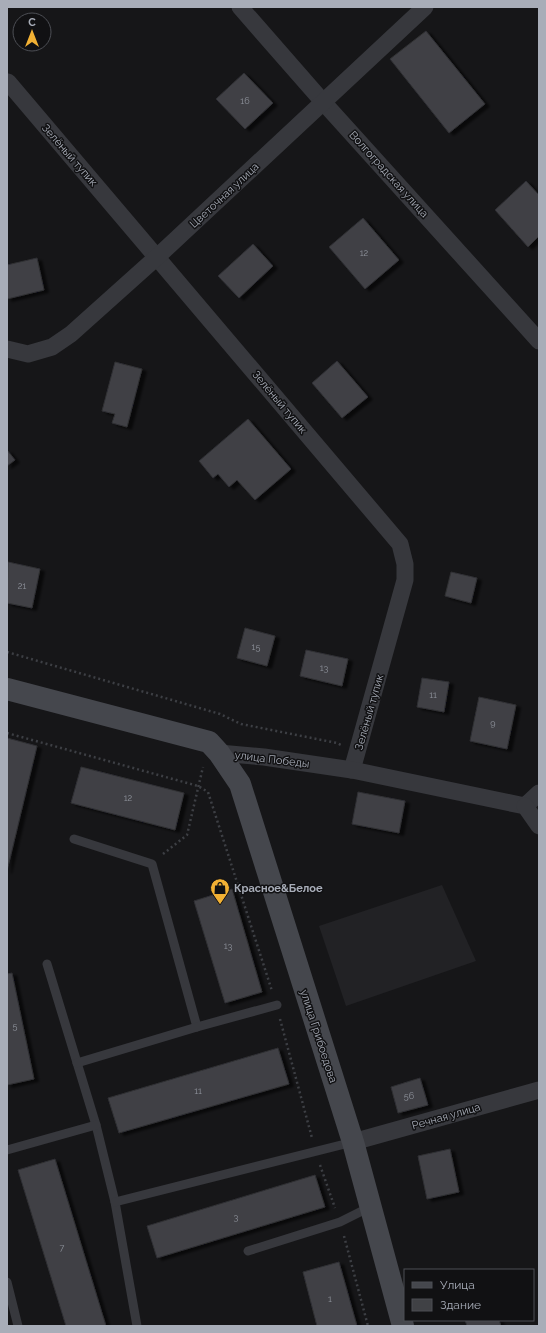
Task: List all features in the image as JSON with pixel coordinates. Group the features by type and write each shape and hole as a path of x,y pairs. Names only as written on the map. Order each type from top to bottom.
{"street":[{"name":"Волгоградская улица","path":"240,7 539,340"},
{"name":"Цветочная улица","path":"7,349 28,354 52,347 71,334 157,257 425,7"},
{"name":"Зелёный тупик","path":"8,82 400,544 405,564 405,580 352,770"},
{"name":"улица Победы","path":"7,689 214,748 352,770 524,806"},
{"name":"улица Грибоедова","path":"214,748 240,784 353,1142 403,1326"},
{"path":"539,793 524,806 539,826"},
{"name":"Речная улица","path":"353,1142 539,1090"}],"lane":[{"path":"74,839 152,864 197,1027"},
{"path":"47,964 96,1125 115,1202 137,1326"},
{"path":"76,1063 277,1005"},
{"path":"7,1150 96,1125"},
{"path":"115,1202 353,1142"},
{"path":"248,1251 340,1222 370,1207"},
{"path":"7,1282 18,1326"}],"path":[{"path":"7,652 220,714 241,724 337,743 357,753"},
{"path":"7,733 198,786 208,792 277,1005 316,1151 340,1222 368,1326"},
{"path":"152,864 187,835 198,786 214,748"}],"shaded area":[{"path":"442,885 476,961 346,1006 319,926"}],"building":[{"path":"426,31 485,104 449,133 390,59"},
{"path":"244,73 273,103 245,129 216,99"},
{"path":"526,181 539,195 539,236 528,247 495,210"},
{"path":"363,218 399,260 365,289 329,247"},
{"path":"253,244 273,266 239,298 218,276"},
{"path":"37,258 44,290 7,299 7,265"},
{"path":"337,361 368,397 342,418 312,383"},
{"path":"115,362 142,369 127,427 112,423 115,414 102,411"},
{"path":"248,419 291,469 255,500 237,480 229,487 218,474 213,478 199,461"},
{"path":"7,450 15,460 7,466"},
{"path":"8,562 40,569 32,608 7,603"},
{"path":"451,572 477,578 471,603 445,596"},
{"path":"245,628 275,636 267,666 237,658"},
{"path":"306,650 348,659 342,686 300,676"},
{"path":"422,678 449,682 444,712 417,707"},
{"path":"479,697 516,705 507,749 470,741"},
{"path":"7,738 37,746 7,871"},
{"path":"81,767 184,793 175,830 71,803"},
{"path":"358,792 405,801 399,833 352,824"},
{"path":"232,889 262,992 225,1003 194,901"},
{"path":"12,973 34,1079 7,1085 7,974"},
{"path":"278,1048 289,1084 119,1133 108,1098"},
{"path":"420,1078 428,1105 398,1113 391,1087"},
{"path":"450,1149 459,1192 427,1199 418,1156"},
{"path":"55,1159 106,1326 66,1326 18,1170"},
{"path":"315,1175 325,1207 157,1258 147,1226"},
{"path":"339,1262 357,1326 317,1326 303,1272"},
{"path":"465,1321 499,1321 501,1326 467,1326"}],"place":[{"name":"Красное&Белое","path":"220,905"}]}
